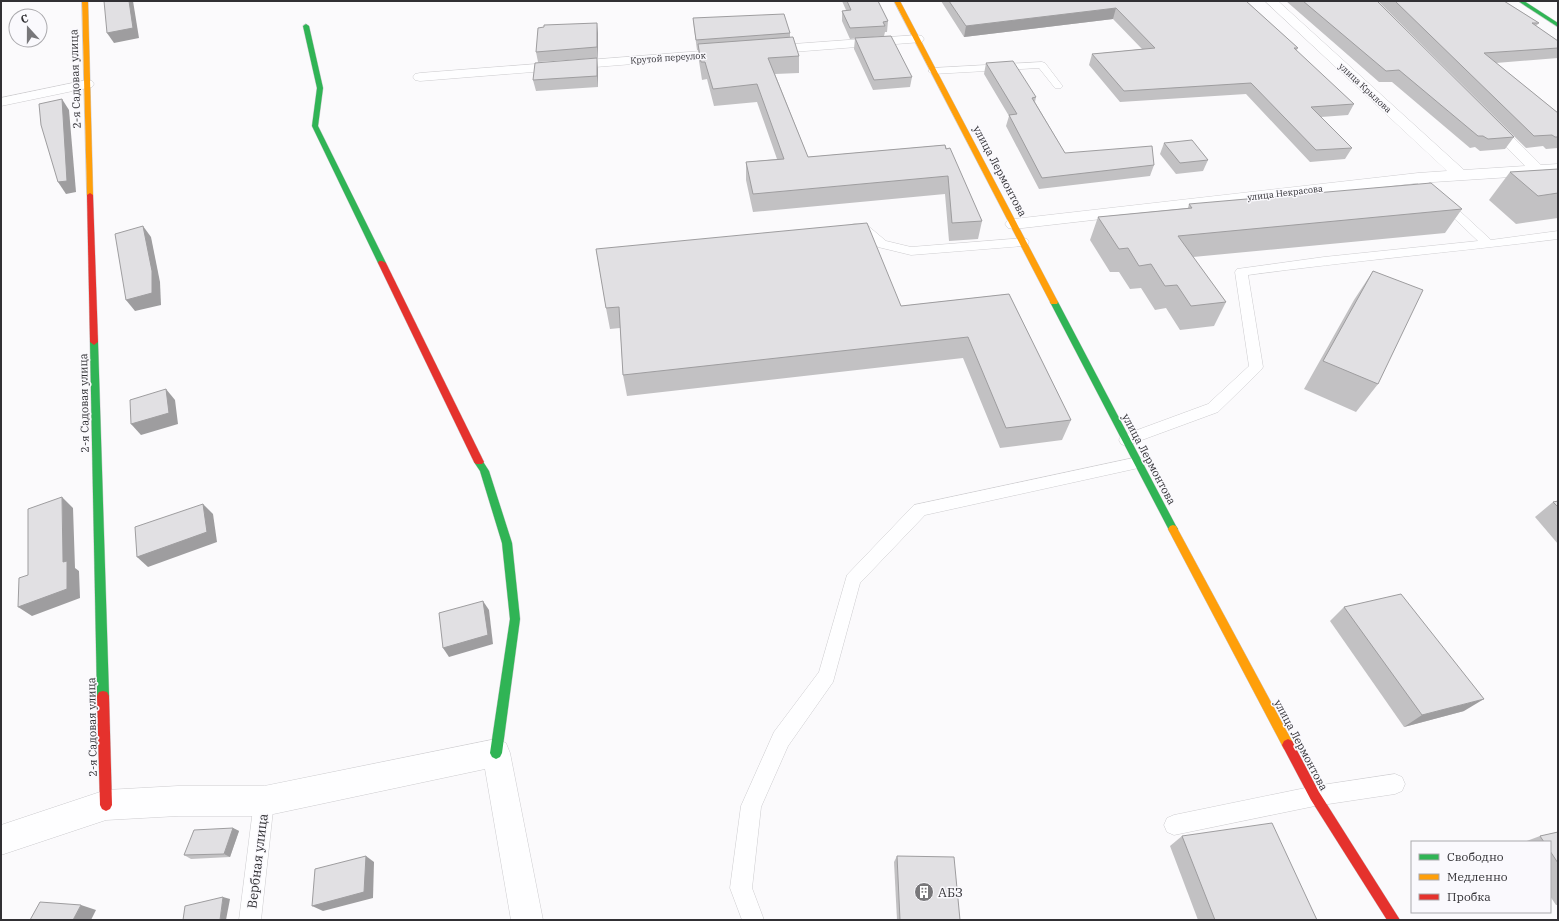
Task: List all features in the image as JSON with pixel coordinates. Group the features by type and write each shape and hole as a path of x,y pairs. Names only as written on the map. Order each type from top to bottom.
{"street":[{"name":"2-я Садовая улица","path":"85,1 106,805"},
{"name":"улица Лермонтова","path":"897,1 1138,463 1315,796 1394,920"},
{"name":"улица Крылова","path":"1271,1 1460,175"},
{"path":"1522,1 1558,25"},
{"path":"306,26 320,88 315,126 484,471 507,543 515,619 496,753 527,920"},
{"name":"Крутой переулок","path":"420,77 917,39"},
{"path":"1,102 87,84"},
{"path":"1481,114 1537,170"},
{"name":"улица Некрасова","path":"1014,224 1418,178 1558,169"},
{"path":"1,840 106,805 178,801 264,801 496,753"}],"lane":[{"path":"933,71 1042,65 1058,86"},
{"path":"1418,178 1488,244"},
{"path":"841,229 862,228 882,244 911,251 1023,242"},
{"path":"1126,440 1213,408 1256,367 1241,272 1324,261 1558,236"},
{"path":"753,920 741,888 750,806 781,739 827,676 853,580 920,510 1138,463"},
{"path":"1174,825 1315,796 1395,784"},
{"name":"Вербная улица","path":"250,920 264,801"}],"building":[{"path":"104,1 129,1 133,28 107,33"},
{"path":"847,1 878,1 888,21 883,22 885,26 850,28 842,11 851,10"},
{"path":"949,1 1246,1 1298,48 1294,48 1354,104 1311,107 1352,148 1316,150 1251,83 1124,91 1092,54 1155,48 1116,8 966,26"},
{"path":"1303,1 1377,1 1514,137 1488,139 1483,136 1478,136 1399,70 1386,71"},
{"path":"1395,1 1504,1 1539,23 1532,23 1558,41 1558,48 1484,53 1558,113 1558,137 1552,135 1534,136"},
{"path":"784,14 790,33 696,40 693,18"},
{"path":"597,23 597,47 536,52 538,28 544,27 544,25"},
{"path":"891,36 912,77 874,80 855,38"},
{"path":"793,37 799,56 768,58 808,157 945,145 946,149 950,148 982,221 952,223 948,176 753,194 746,162 784,159 757,84 713,89 705,62 701,62 698,44"},
{"path":"597,58 597,76 533,80 535,63"},
{"path":"1013,61 1036,97 1032,98 1065,153 1152,146 1154,165 1042,178 1009,115 1017,114 986,63"},
{"path":"62,99 67,181 58,182 41,125 39,104"},
{"path":"1192,140 1208,160 1180,163 1164,143"},
{"path":"1558,169 1558,193 1538,196 1510,172"},
{"path":"1431,183 1462,209 1178,236 1226,302 1191,306 1177,285 1165,286 1151,264 1139,266 1128,248 1119,249 1098,217 1192,208 1189,204"},
{"path":"867,223 901,306 1009,294 1071,420 1006,428 968,337 623,375 619,307 606,308 596,249"},
{"path":"143,226 152,271 152,293 126,300 115,234"},
{"path":"1373,271 1423,290 1378,384 1323,361"},
{"path":"166,389 169,413 131,424 130,400"},
{"path":"62,497 63,562 67,561 67,589 18,607 19,578 28,575 28,509"},
{"path":"1558,501 1558,507 1553,502"},
{"path":"203,504 207,532 137,557 135,527"},
{"path":"1401,594 1484,699 1422,715 1344,607"},
{"path":"483,601 488,635 443,648 439,613"},
{"path":"1272,823 1317,920 1215,920 1182,836"},
{"path":"233,828 224,854 184,855 194,830"},
{"path":"1558,832 1558,863 1551,852 1551,841 1543,841 1540,836"},
{"path":"366,856 364,892 312,906 315,869"},
{"name":"АБЗ","path":"897,856 954,857 960,920 900,920"},
{"path":"223,897 220,920 183,920 185,906"},
{"path":"40,902 81,905 73,920 30,920"}],"traffic: fast":[{"path":"1521,1 1558,25"},
{"path":"306,26 320,88 315,126 382,263"},
{"path":"1054,302 1173,529"},
{"path":"94,342 103,696"},
{"path":"479,462 484,471 507,543 515,619 496,753"}],"traffic: slow":[{"path":"85,1 90,195"},
{"path":"897,1 1054,302"},
{"path":"1173,529 1288,745"}],"traffic: jam":[{"path":"90,195 94,342"},
{"path":"382,263 479,462"},
{"path":"103,696 106,805"},
{"path":"1288,745 1315,796 1394,920"}],"place":[{"name":"АБЗ","path":"924,892"}]}
